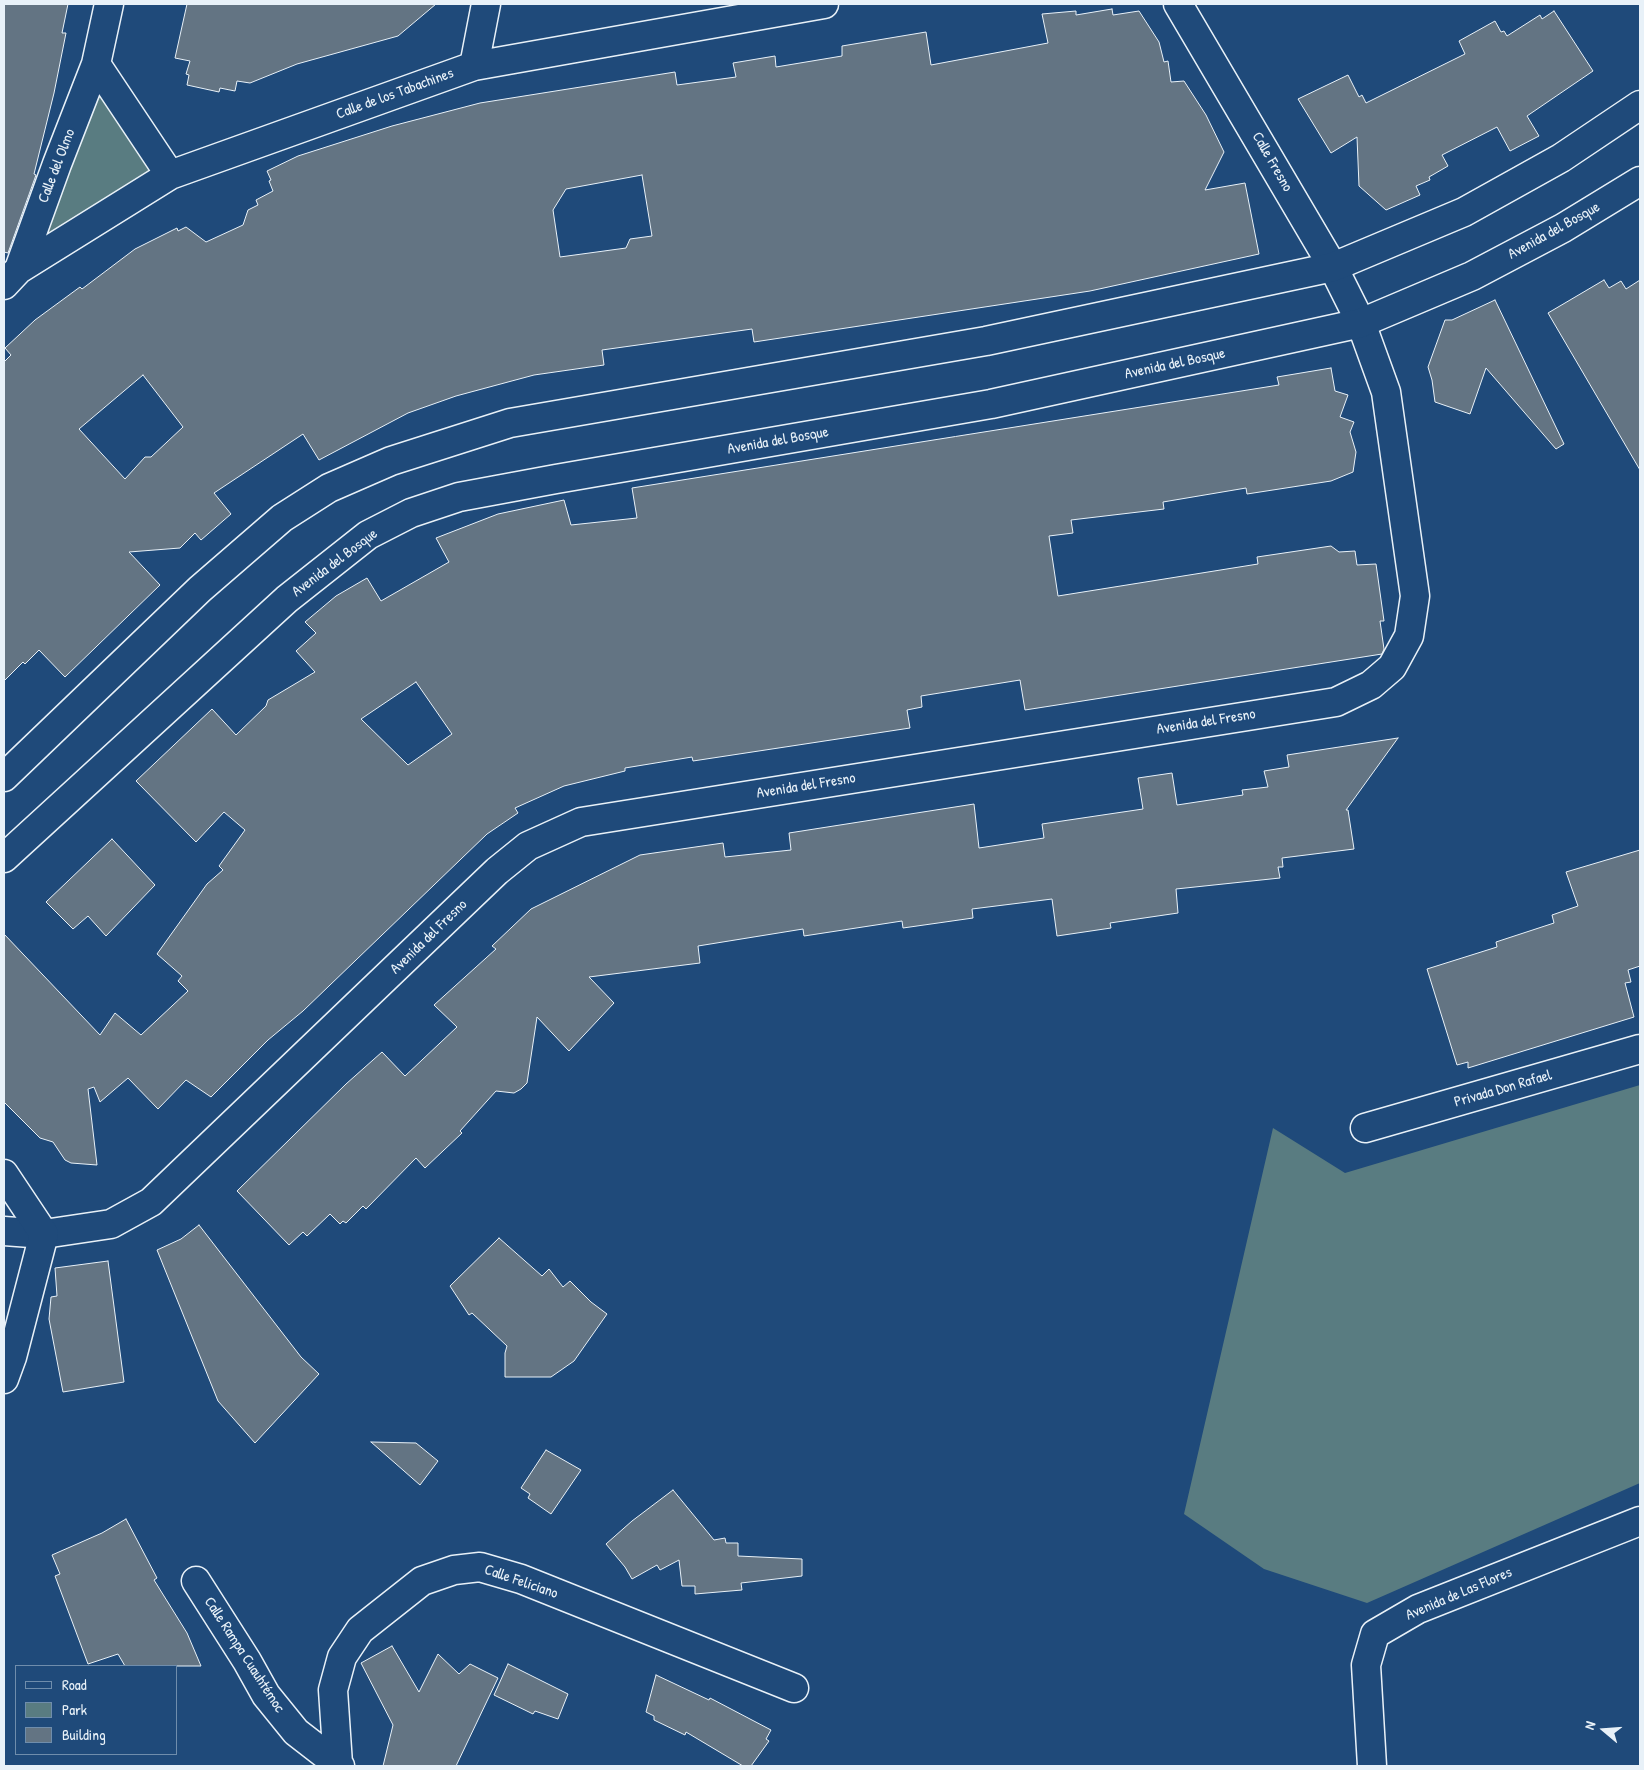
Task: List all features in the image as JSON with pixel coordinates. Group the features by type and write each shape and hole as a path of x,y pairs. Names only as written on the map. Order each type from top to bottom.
{"street":[{"name":"Calle del Olmo","path":"11,277 96,64 110,4"},
{"path":"474,66 486,4"},
{"name":"Calle de los Tabachines","path":"11,277 170,175 474,66 824,4"},
{"name":"Calle Fresno","path":"1178,4 1333,268 1361,323"},
{"path":"96,64 170,175"},
{"path":"4,777 200,589 282,518 329,488 391,461 510,423 986,341 1333,268 1464,212 1561,158 1640,105"},
{"name":"Avenida del Bosque","path":"4,858 287,599 368,535 411,513 459,497 992,404 1361,323 1472,276 1563,228 1640,181"},
{"name":"Avenida del Fresno","path":"4,1231 44,1234 111,1224 151,1202 497,871 528,846 582,822 1336,702 1371,685 1392,667 1409,636 1415,596 1386,392 1361,323"},
{"name":"Privada Don Rafael","path":"1365,1128 1640,1049"},
{"path":"4,1174 44,1234 12,1357 4,1379"},
{"name":"Avenida de Las Flores","path":"1372,1766 1366,1665 1376,1634 1418,1609 1640,1520"},
{"name":"Calle Feliciano","path":"339,1765 333,1690 342,1657 360,1630 422,1581 454,1570 480,1567 521,1579 794,1688"},
{"name":"Calle Rampa Cuauhtémoc","path":"196,1581 247,1661 266,1695 296,1732 339,1765"}],"green space":[{"path":"96,64 170,175 19,269"},
{"path":"1640,1085 1640,1483 1367,1603 1264,1569 1184,1514 1273,1128 1345,1173"}],"building":[{"path":"4,4 68,4 62,33 66,33 54,93 34,174 36,175 8,253 4,252"},
{"path":"187,4 436,4 398,36 297,64 250,83 237,81 235,91 220,88 219,92 187,85 189,75 186,74 190,61 175,58"},
{"path":"1112,9 1113,15 1139,11 1159,42 1164,62 1168,61 1171,82 1184,81 1206,115 1224,152 1205,190 1245,183 1259,254 1090,291 754,342 752,329 602,350 604,365 534,375 456,396 408,413 319,460 303,434 214,493 231,514 201,540 195,533 180,548 129,552 160,585 65,677 39,650 25,664 23,662 4,681 4,362 11,355 5,348 35,320 80,287 82,289 135,249 177,228 178,231 186,227 206,242 243,225 248,210 258,205 256,200 273,191 267,171 298,156 392,126 480,103 675,72 677,85 736,77 733,63 775,56 776,67 842,56 842,46 926,32 931,65 1048,43 1042,14 1076,11 1076,15","holes":["642,175 652,236 630,239 626,248 560,257 553,210 566,189","143,375 183,427 151,457 145,457 125,479 79,429"]},
{"path":"1554,11 1593,71 1527,116 1539,136 1510,151 1497,127 1442,155 1448,166 1429,177 1430,180 1416,186 1420,195 1386,210 1359,186 1357,137 1331,153 1298,99 1348,75 1359,97 1362,95 1366,103 1465,54 1459,41 1495,21 1501,32 1504,31 1507,36 1540,15 1542,19"},
{"path":"1604,280 1609,288 1621,281 1626,289 1640,280 1640,470 1548,313"},
{"path":"1495,300 1564,444 1556,449 1486,368 1470,414 1435,402 1428,367 1445,320 1452,320"},
{"path":"1331,368 1335,391 1348,395 1340,417 1354,422 1350,432 1356,452 1353,472 1331,481 1247,494 1246,488 1163,502 1164,509 1071,520 1073,533 1049,536 1058,596 1258,564 1257,557 1331,546 1339,552 1355,551 1357,565 1376,564 1384,621 1380,621 1384,649 1382,654 1025,710 1020,680 921,696 922,707 907,710 910,728 693,761 692,757 625,768 625,771 564,786 515,808 518,813 487,834 303,1011 268,1040 211,1097 186,1080 158,1109 128,1078 100,1102 94,1087 88,1089 97,1165 71,1163 65,1160 53,1142 40,1138 4,1102 4,934 100,1035 115,1013 141,1035 188,991 178,981 182,976 157,954 207,884 223,870 219,866 245,830 224,812 196,842 136,781 212,709 236,735 266,706 268,700 315,672 296,651 316,633 305,622 336,596 367,578 381,601 449,562 436,538 498,514 564,500 571,525 637,518 632,488 1279,385 1277,377","holes":["416,682 452,734 408,765 361,719"]},
{"path":"1398,738 1346,810 1348,810 1354,849 1282,858 1283,867 1278,867 1280,878 1176,889 1178,913 1110,923 1111,928 1057,936 1052,899 972,909 973,918 903,928 902,921 804,936 803,929 698,946 700,963 589,977 614,1003 569,1051 537,1017 527,1083 514,1093 496,1091 460,1131 462,1133 425,1168 416,1158 366,1209 363,1206 346,1223 343,1221 340,1224 330,1214 307,1236 303,1232 289,1245 237,1191 346,1084 382,1052 405,1076 457,1027 434,1005 496,949 492,946 531,909 640,855 723,843 725,857 791,850 789,833 974,804 979,848 1044,838 1042,824 1143,809 1138,778 1172,773 1177,805 1243,795 1242,790 1268,787 1264,771 1289,767 1287,755"},
{"path":"112,839 155,885 106,936 88,916 73,929 46,902"},
{"path":"1640,850 1640,966 1628,970 1631,982 1625,983 1634,1017 1468,1068 1468,1062 1457,1065 1427,969 1497,947 1496,942 1554,923 1552,915 1578,906 1566,872"},
{"path":"199,1225 301,1357 319,1374 255,1443 218,1401 157,1250 181,1239"},
{"path":"499,1238 542,1276 549,1269 563,1287 570,1281 591,1302 607,1314 574,1361 551,1377 505,1377 505,1353 507,1346 472,1313 469,1315 450,1286"},
{"path":"108,1261 124,1382 63,1392 49,1319 51,1297 57,1296 55,1268"},
{"path":"371,1442 416,1443 438,1461 420,1485"},
{"path":"546,1450 581,1470 551,1514 528,1498 530,1494 521,1488"},
{"path":"673,1490 714,1540 725,1538 726,1543 738,1543 738,1556 802,1559 802,1576 741,1583 742,1590 695,1594 695,1586 682,1586 679,1560 660,1570 657,1565 632,1579 625,1567 606,1544 632,1521"},
{"path":"126,1519 157,1578 154,1580 187,1633 201,1666 124,1665 118,1654 88,1664 55,1576 60,1574 52,1555 102,1533"},
{"path":"392,1646 419,1692 438,1654 459,1674 470,1664 498,1678 456,1766 383,1766 393,1725 361,1663"},
{"path":"508,1664 568,1694 558,1719 535,1711 533,1714 494,1695"},
{"path":"656,1675 709,1700 710,1698 771,1730 766,1739 769,1741 751,1766 743,1766 686,1732 685,1735 654,1720 654,1716 646,1712"}]}
